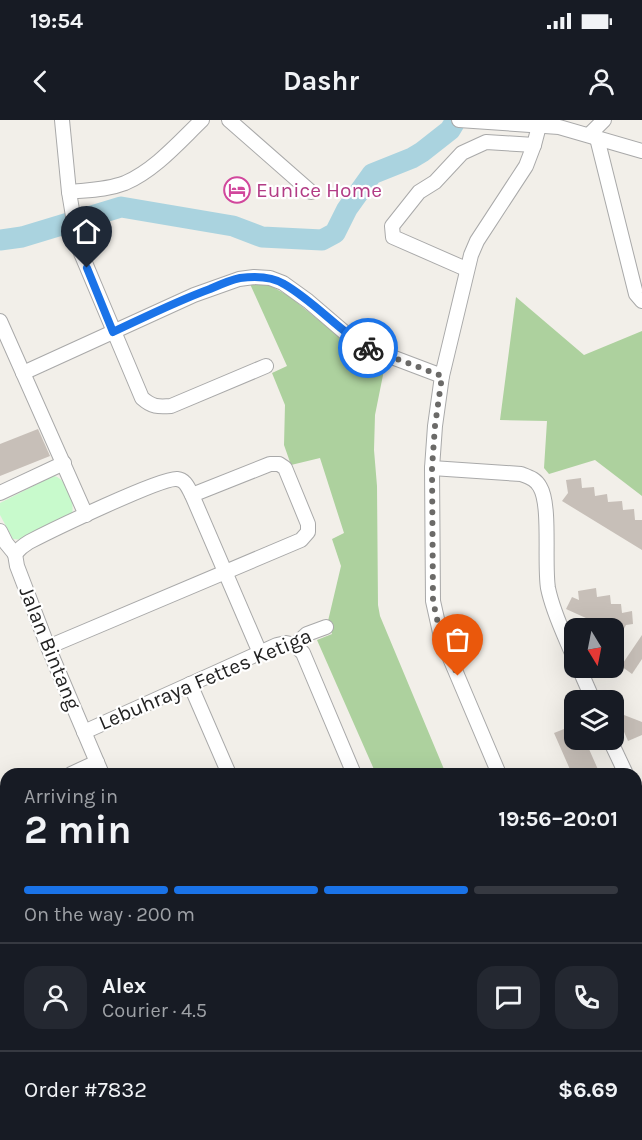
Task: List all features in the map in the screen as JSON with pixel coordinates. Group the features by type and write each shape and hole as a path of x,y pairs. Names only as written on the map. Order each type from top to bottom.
{"street":[{"path":"62,120 70,199 78,246 142,398 150,405 171,406 266,366"},
{"path":"70,199 124,183 140,175 160,160 202,120"},
{"path":"229,120 311,192"},
{"path":"459,120 539,126 564,124 593,136 642,151"},
{"path":"604,120 593,136 636,294 642,301"},
{"path":"497,768 436,621 433,601 432,468 442,376 466,269 477,241 526,166 539,126"},
{"path":"466,269 393,237 392,226 419,192 435,182 462,153 486,142 534,145"},
{"path":"23,373 194,295 231,281 254,277 270,278 283,283 350,337 368,348 442,376"},
{"path":"0,321 86,515"},
{"path":"0,359 13,351"},
{"path":"0,494 64,463"},
{"path":"48,647 301,540 308,532 308,524 285,468 279,464 270,464 192,495"},
{"path":"432,468 521,474 539,484 545,504 548,588 564,635"},
{"path":"15,554 27,543 167,479 182,480 192,495 260,653"},
{"name":"Jalan Bintang","path":"0,531 15,554 16,566 48,647 100,768"},
{"name":"Lebuhraya Fettes Ketiga","path":"84,732 277,645 286,643 295,645 307,634 326,627"},
{"path":"295,645 303,653 351,768"},
{"path":"190,684 226,768"},
{"path":"615,750 623,768"}],"green space":[{"path":"250,284 269,285 289,296 353,348 385,365 375,415 378,605 380,616 443,768 373,768 317,640 332,634 328,621 341,566 332,539 344,533 320,458 291,465 284,445 285,405 272,373 287,366"},
{"path":"516,297 584,355 642,331 642,496 595,460 549,474 544,468 547,421 500,420"},
{"path":"53,476 58,477 66,485 72,503 72,514 23,540 13,539 0,515 0,503"}],"building":[{"path":"38,429 50,456 0,476 0,444"},
{"path":"581,478 582,488 594,487 595,496 607,494 608,502 622,501 623,510 634,509 635,520 642,520 642,550 562,501 568,493 566,480"},
{"path":"596,588 597,597 610,595 611,604 621,604 622,613 632,611 633,624 626,625 624,629 624,618 586,618 566,609 572,597 579,600 578,591"},
{"path":"642,635 642,659 632,674 624,668 624,662"},
{"path":"624,715 642,722 642,735 628,741 624,732"},
{"path":"564,729 564,750 589,750 597,768 569,768 554,733"}],"waterway":[{"path":"0,240 22,237 121,207 233,226 262,237 322,240 335,233 347,209 372,174 422,152 450,130 456,120"}],"way so far":[{"path":"368,348 442,376 432,468 433,601 441,637 458,676"}],"place":[{"name":"Eunice Home","path":"237,190"}],"route":[{"path":"87,268 113,332 194,295 231,281 254,277 270,278 283,283 350,337 368,348"}]}
